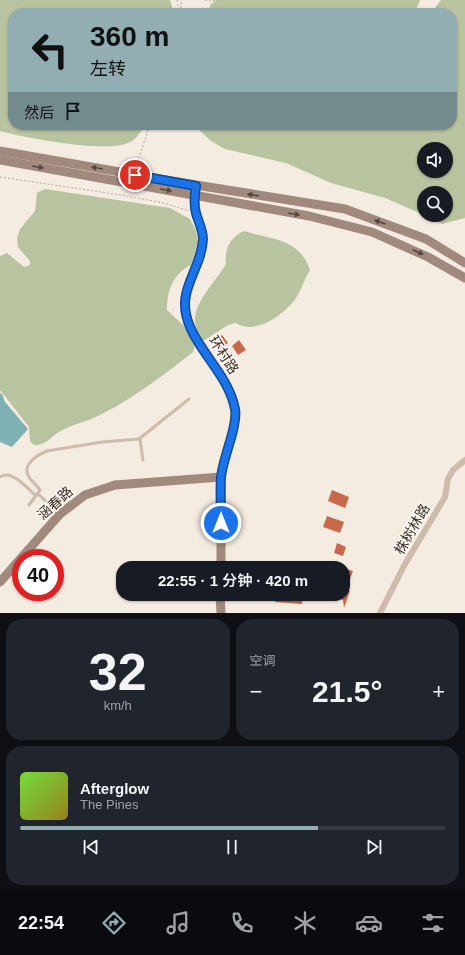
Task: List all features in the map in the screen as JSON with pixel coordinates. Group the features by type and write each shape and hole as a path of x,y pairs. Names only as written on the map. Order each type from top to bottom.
{"main road":[{"path":"0,151 196,186 345,209 426,239 465,263"},
{"path":"0,160 309,216 372,232 428,257 465,278"},
{"name":"涵春路","path":"0,582 60,514 85,495 115,485 221,477"},
{"name":"环村路","path":"220,561 221,477"},
{"path":"220,601 221,613"}],"street":[{"name":"环村路","path":"196,186 194,196 195,211 203,238 201,249 188,284 184,303 191,329 228,387 235,410 235,422 221,477"},
{"name":"株树林路","path":"380,613 405,564 445,497 448,479 454,470 465,460"}],"lane":[{"path":"29,505 37,495 40,488 28,476 27,469 31,461 38,454 46,451 102,442 140,439 189,399"},
{"path":"140,439 143,460"},
{"path":"0,477 6,474 12,476 60,514"}],"path":[{"path":"205,0 210,2 217,0"},
{"path":"135,175 137,164 148,130"},
{"path":"0,178 164,203 186,209 199,222"}],"green space":[{"path":"0,0 170,0 172,8 8,8 8,130 142,130 136,138 128,143 117,146 84,145 46,141 0,131"},
{"path":"216,0 420,0 417,8 210,8 210,5"},
{"path":"441,0 465,0 465,218 453,221 453,186 417,186 417,212 385,198 331,183 286,163 225,149 211,141 199,130 457,130 457,8 435,8"},
{"path":"45,189 170,208 190,219 196,231 198,243 191,265 180,273 172,283 168,296 167,310 184,326 195,345 193,352 138,393 97,416 64,429 42,444 34,445 30,441 29,427 0,390 0,256 7,253 24,267 30,265 30,261 18,247 17,238 20,229 35,211 37,193"},
{"path":"438,222 450,222 442,224"},
{"path":"244,231 274,239 292,246 305,260 310,270 296,298 277,316 260,325 252,327 236,323 228,325 203,340 195,322 195,315 198,307 206,292 226,264 226,254 229,244 235,237"}],"water":[{"path":"0,393 2,394 5,402 28,429 12,447 0,442"}],"building":[{"path":"222,335 228,343 219,350 212,342"},
{"path":"239,340 246,350 238,355 232,346"},
{"path":"332,490 349,497 345,508 328,501"},
{"path":"327,516 344,522 340,533 323,527"},
{"path":"337,543 346,547 343,556 334,553"},
{"path":"350,570 353,571 350,579"},
{"path":"275,601 302,601 302,604"},
{"path":"343,601 346,601 344,608"}],"route":[{"path":"135,175 196,186 194,196 195,211 203,238 200,254 188,284 184,303 191,329 228,387 235,410 235,422 221,477 221,523"}]}
